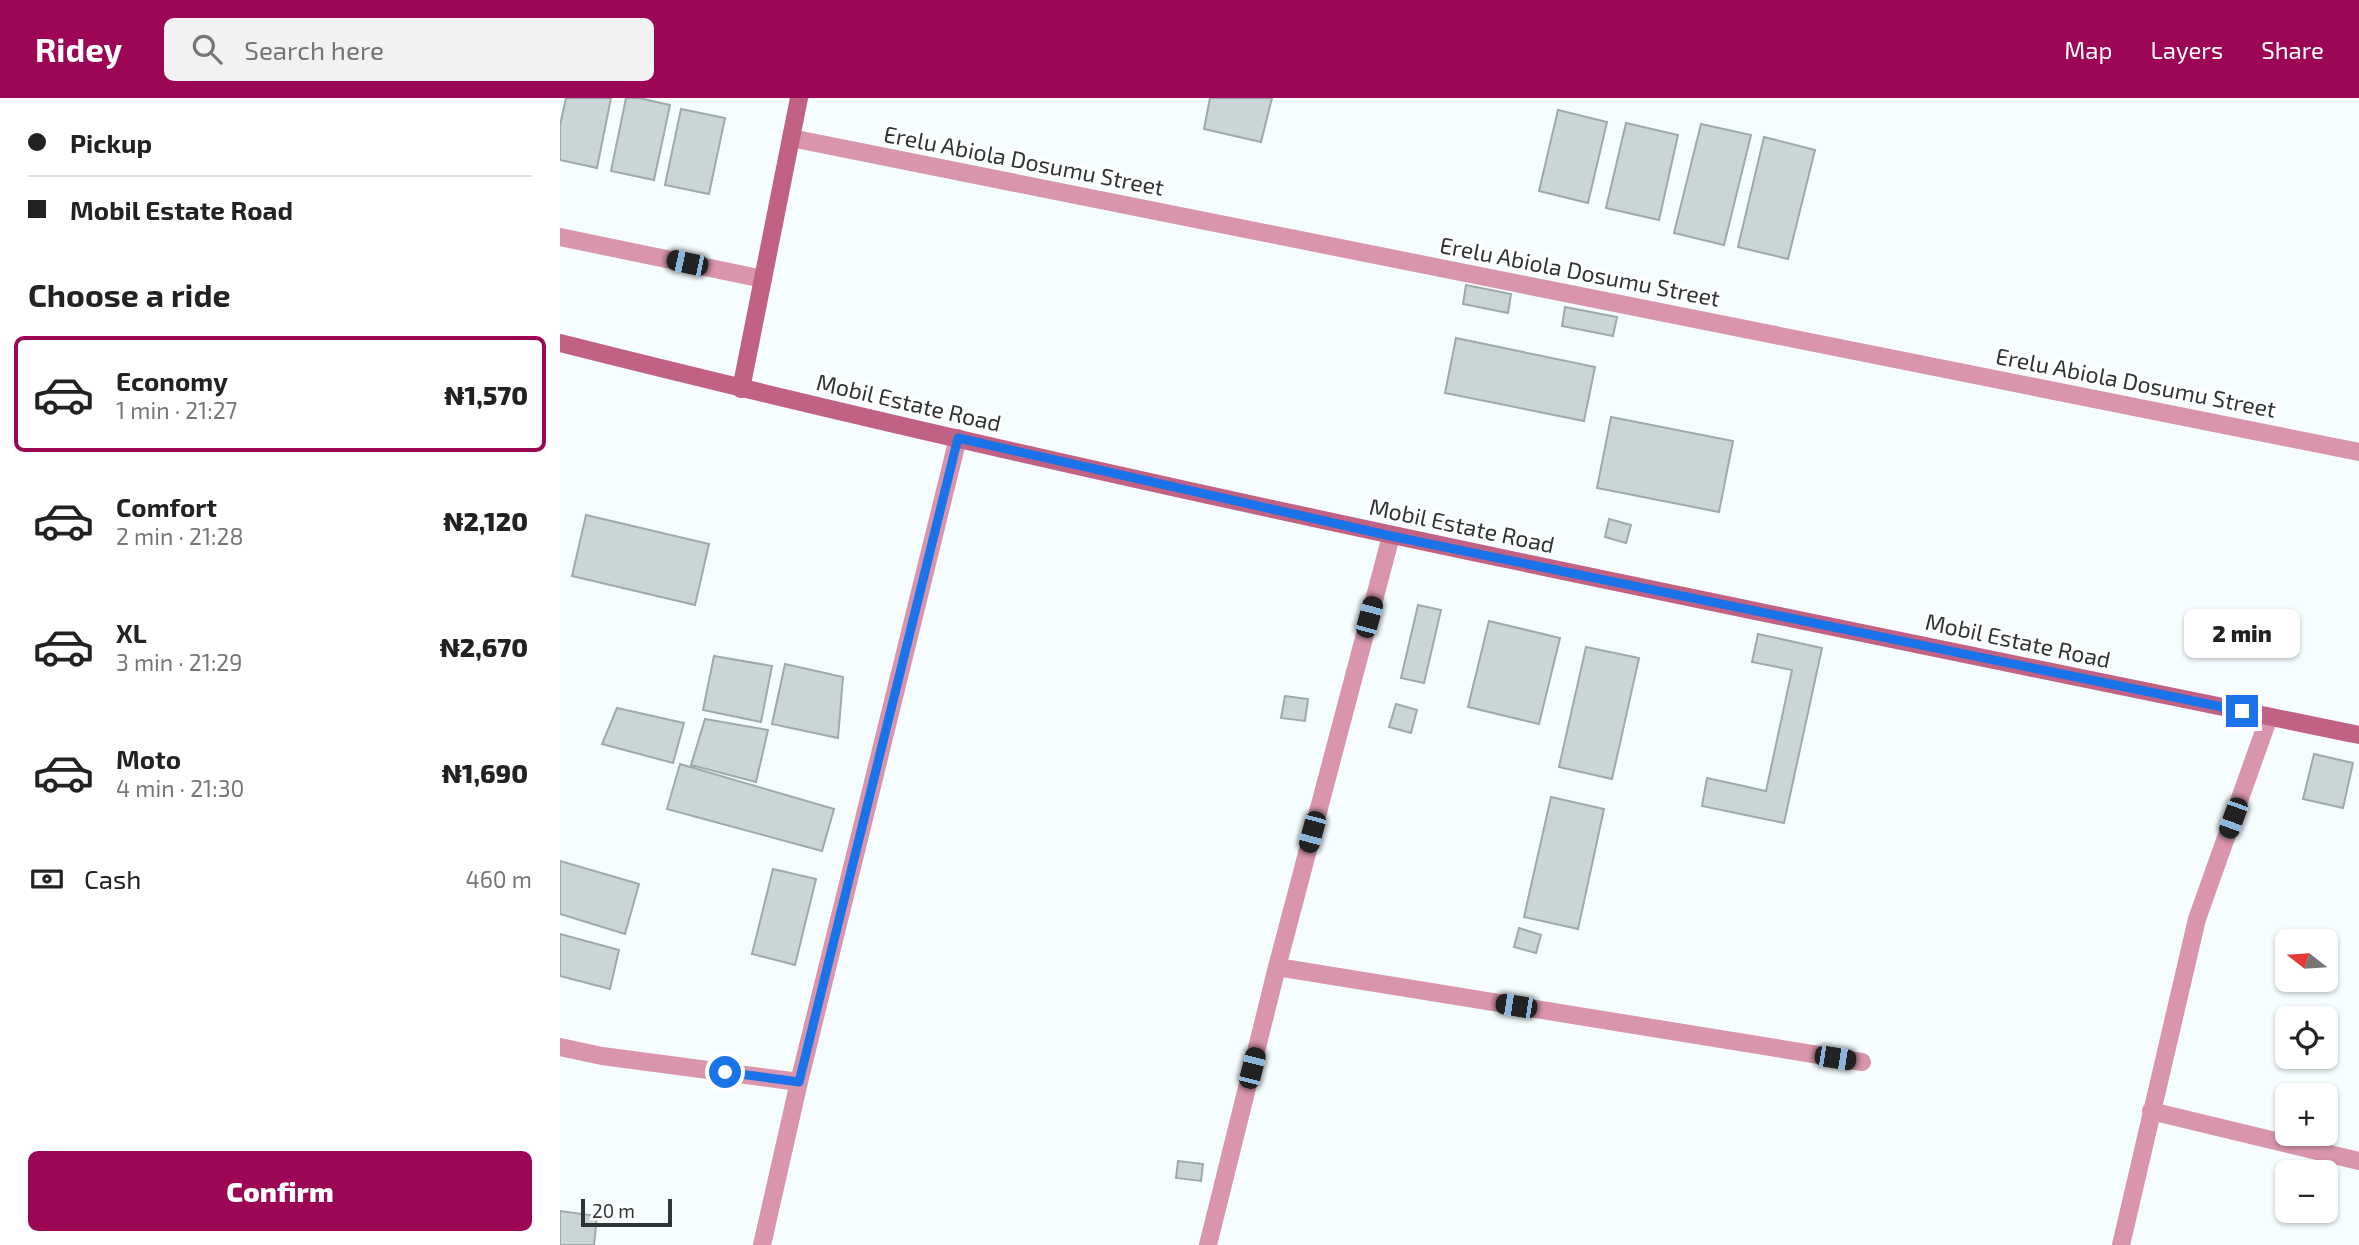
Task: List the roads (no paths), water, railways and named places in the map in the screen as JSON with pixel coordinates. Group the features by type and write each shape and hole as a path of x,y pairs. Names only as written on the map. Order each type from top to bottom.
{"main road":[{"path":"741,389 799,98"},
{"name":"Mobil Estate Road","path":"560,343 741,389 1391,536 2359,735"}],"street":[{"name":"Erelu Abiola Dosumu Street","path":"791,138 2359,452"},
{"path":"560,237 763,279"},
{"path":"762,1245 799,1082 958,438"},
{"path":"1208,1245 1277,967 1391,536"},
{"path":"2121,1245 2197,919 2269,717"},
{"path":"1277,967 1862,1062"},
{"path":"560,1047 602,1056 799,1082"},
{"path":"2151,1111 2359,1161"}]}
